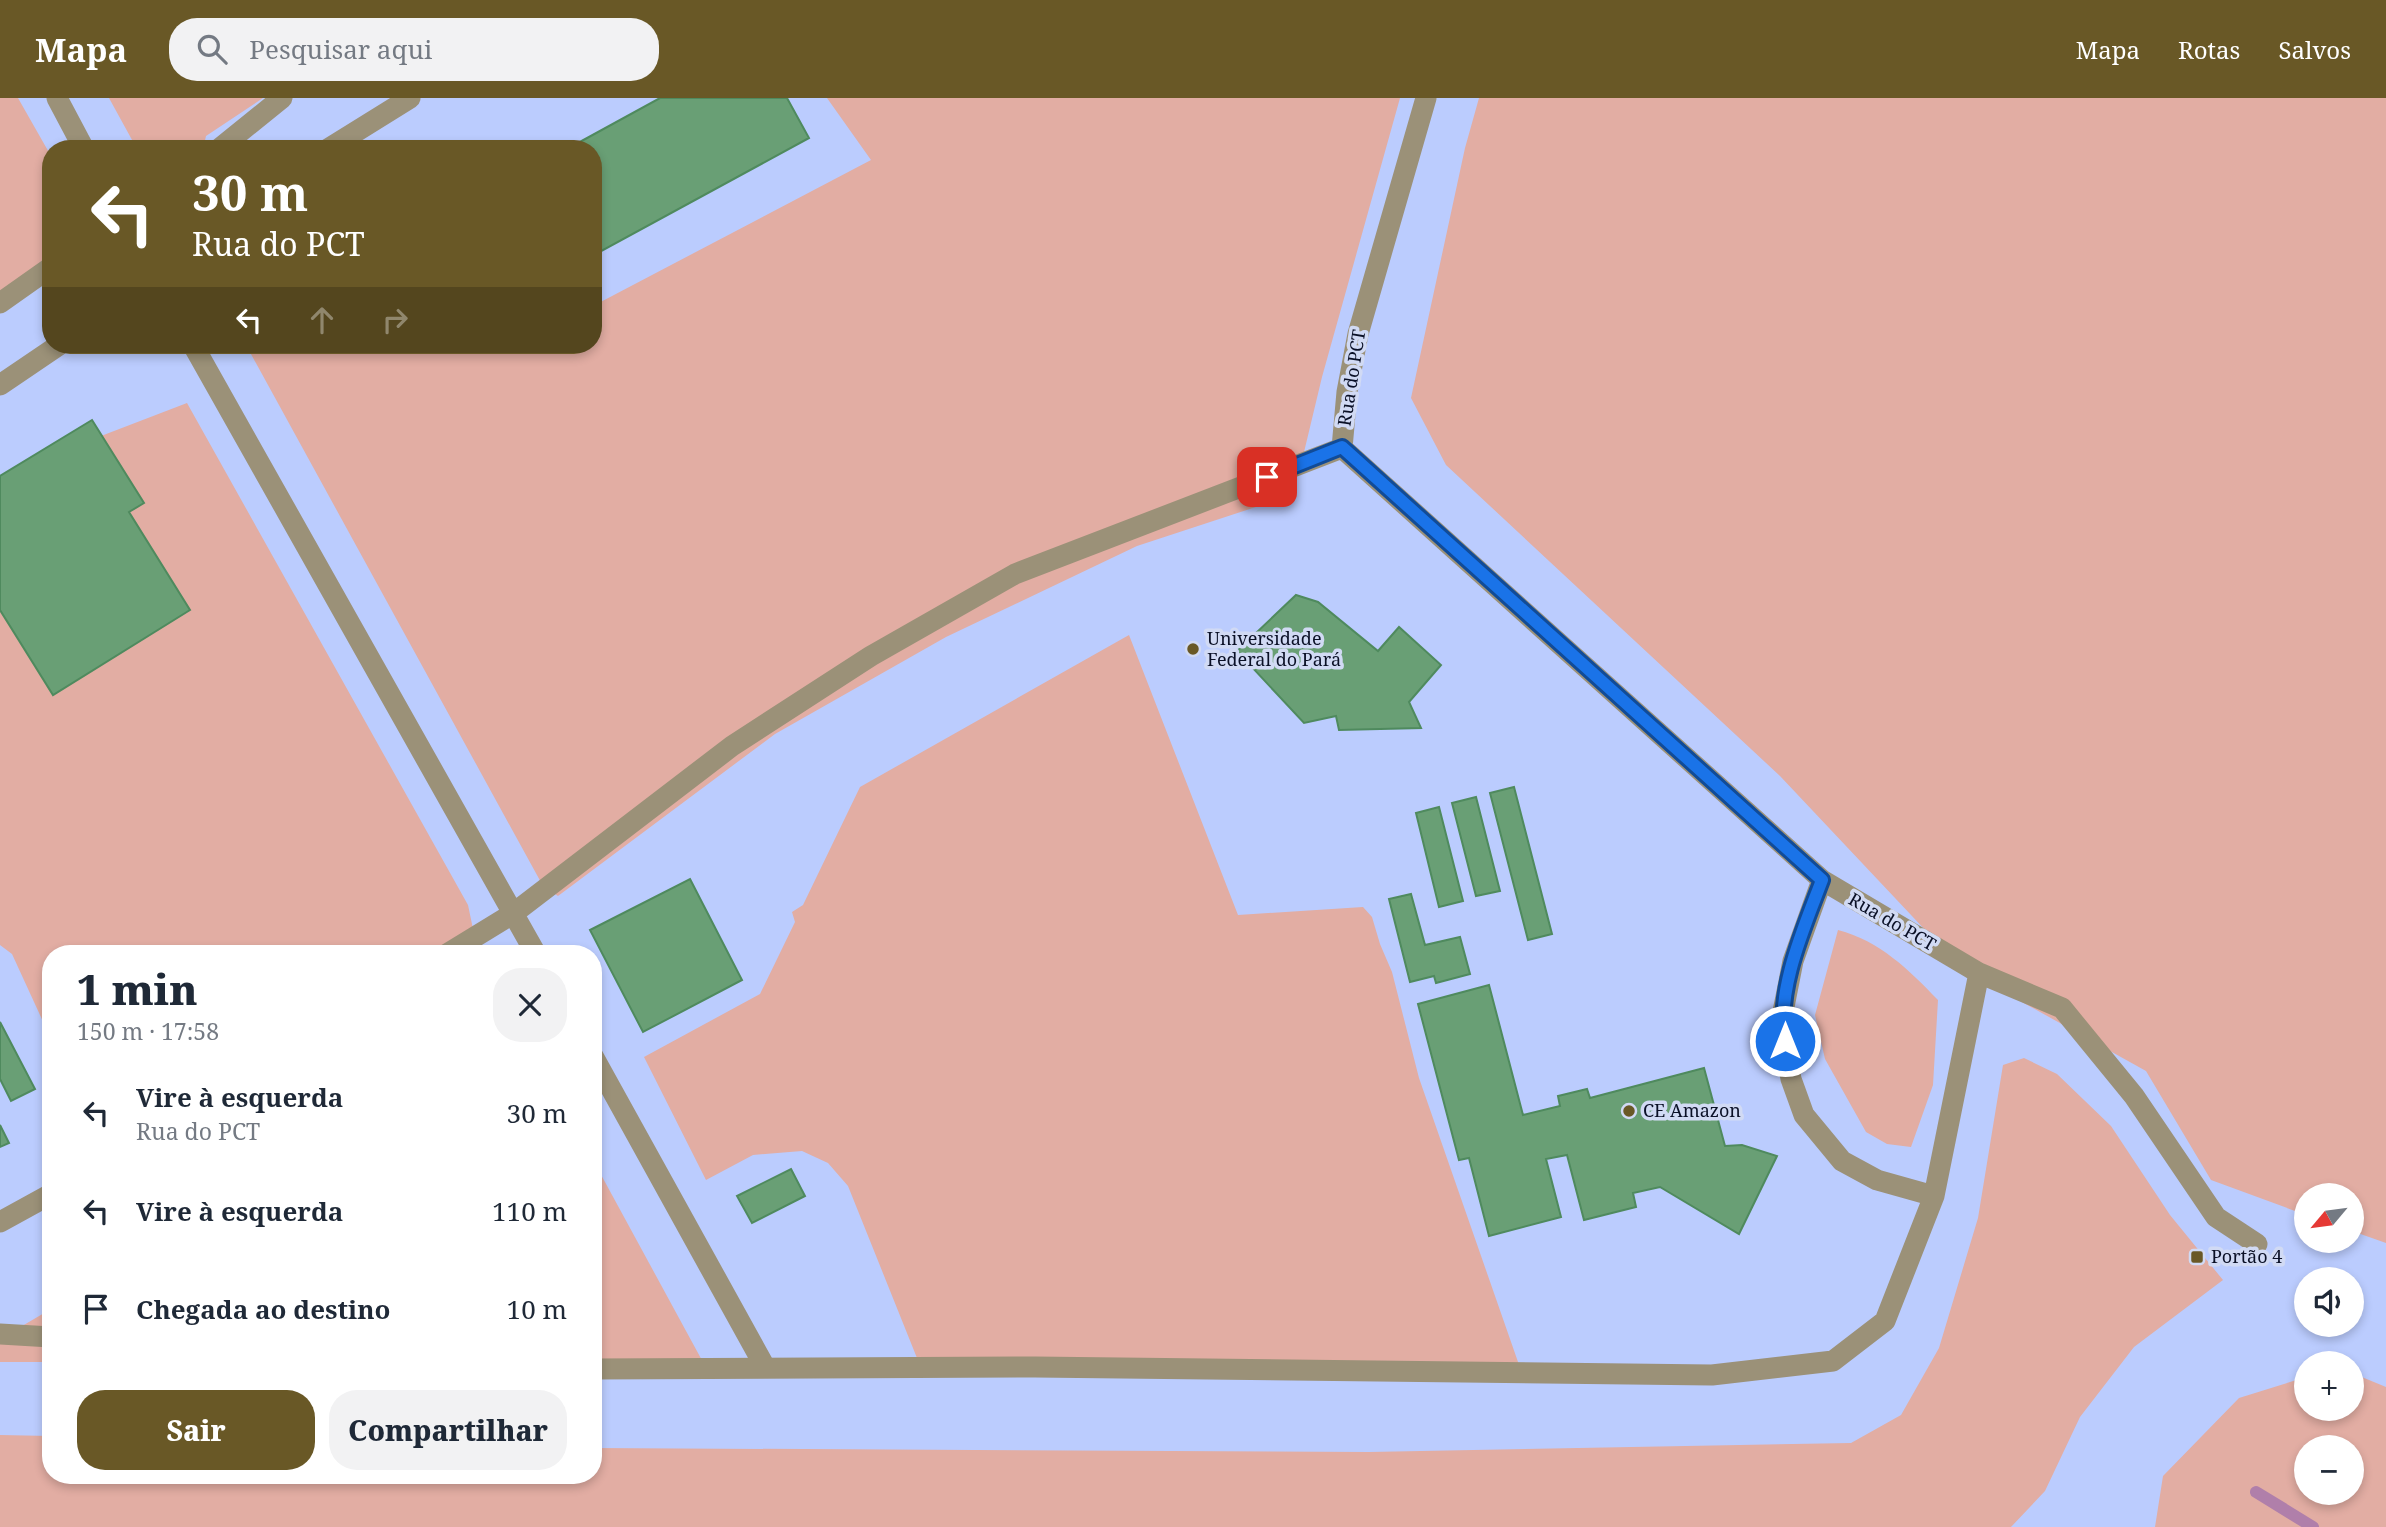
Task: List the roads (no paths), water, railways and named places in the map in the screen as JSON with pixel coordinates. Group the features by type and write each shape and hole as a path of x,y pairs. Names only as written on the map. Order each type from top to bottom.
{"lane":[{"path":"57,98 79,140"},
{"path":"230,140 282,98"},
{"path":"342,140 410,98"},
{"name":"Rua do PCT","path":"1426,98 1358,334 1347,392 1342,447 1822,880 1979,973 2062,1008 2134,1096 2216,1217 2257,1244"},
{"path":"0,303 42,273"},
{"path":"0,385 46,354"},
{"path":"198,354 531,945"},
{"path":"462,945 514,913 732,746 871,656 1015,574 1342,447"},
{"path":"1822,880 1793,961 1782,1022 1791,1079 1804,1115 1842,1161 1877,1180 1934,1196"},
{"path":"602,1368 1035,1367 1712,1375 1833,1361 1885,1321 1934,1196 1979,973"},
{"path":"602,1072 765,1367"},
{"path":"0,1222 42,1199"},
{"path":"0,1334 42,1336"}],"waterway":[{"path":"2256,1492 2313,1527"}],"place":[{"name":"Universidade Federal do Pará","path":"1193,649"},
{"name":"CE Amazon","path":"1629,1111"},
{"name":"Portão 4","path":"2197,1257"}]}
